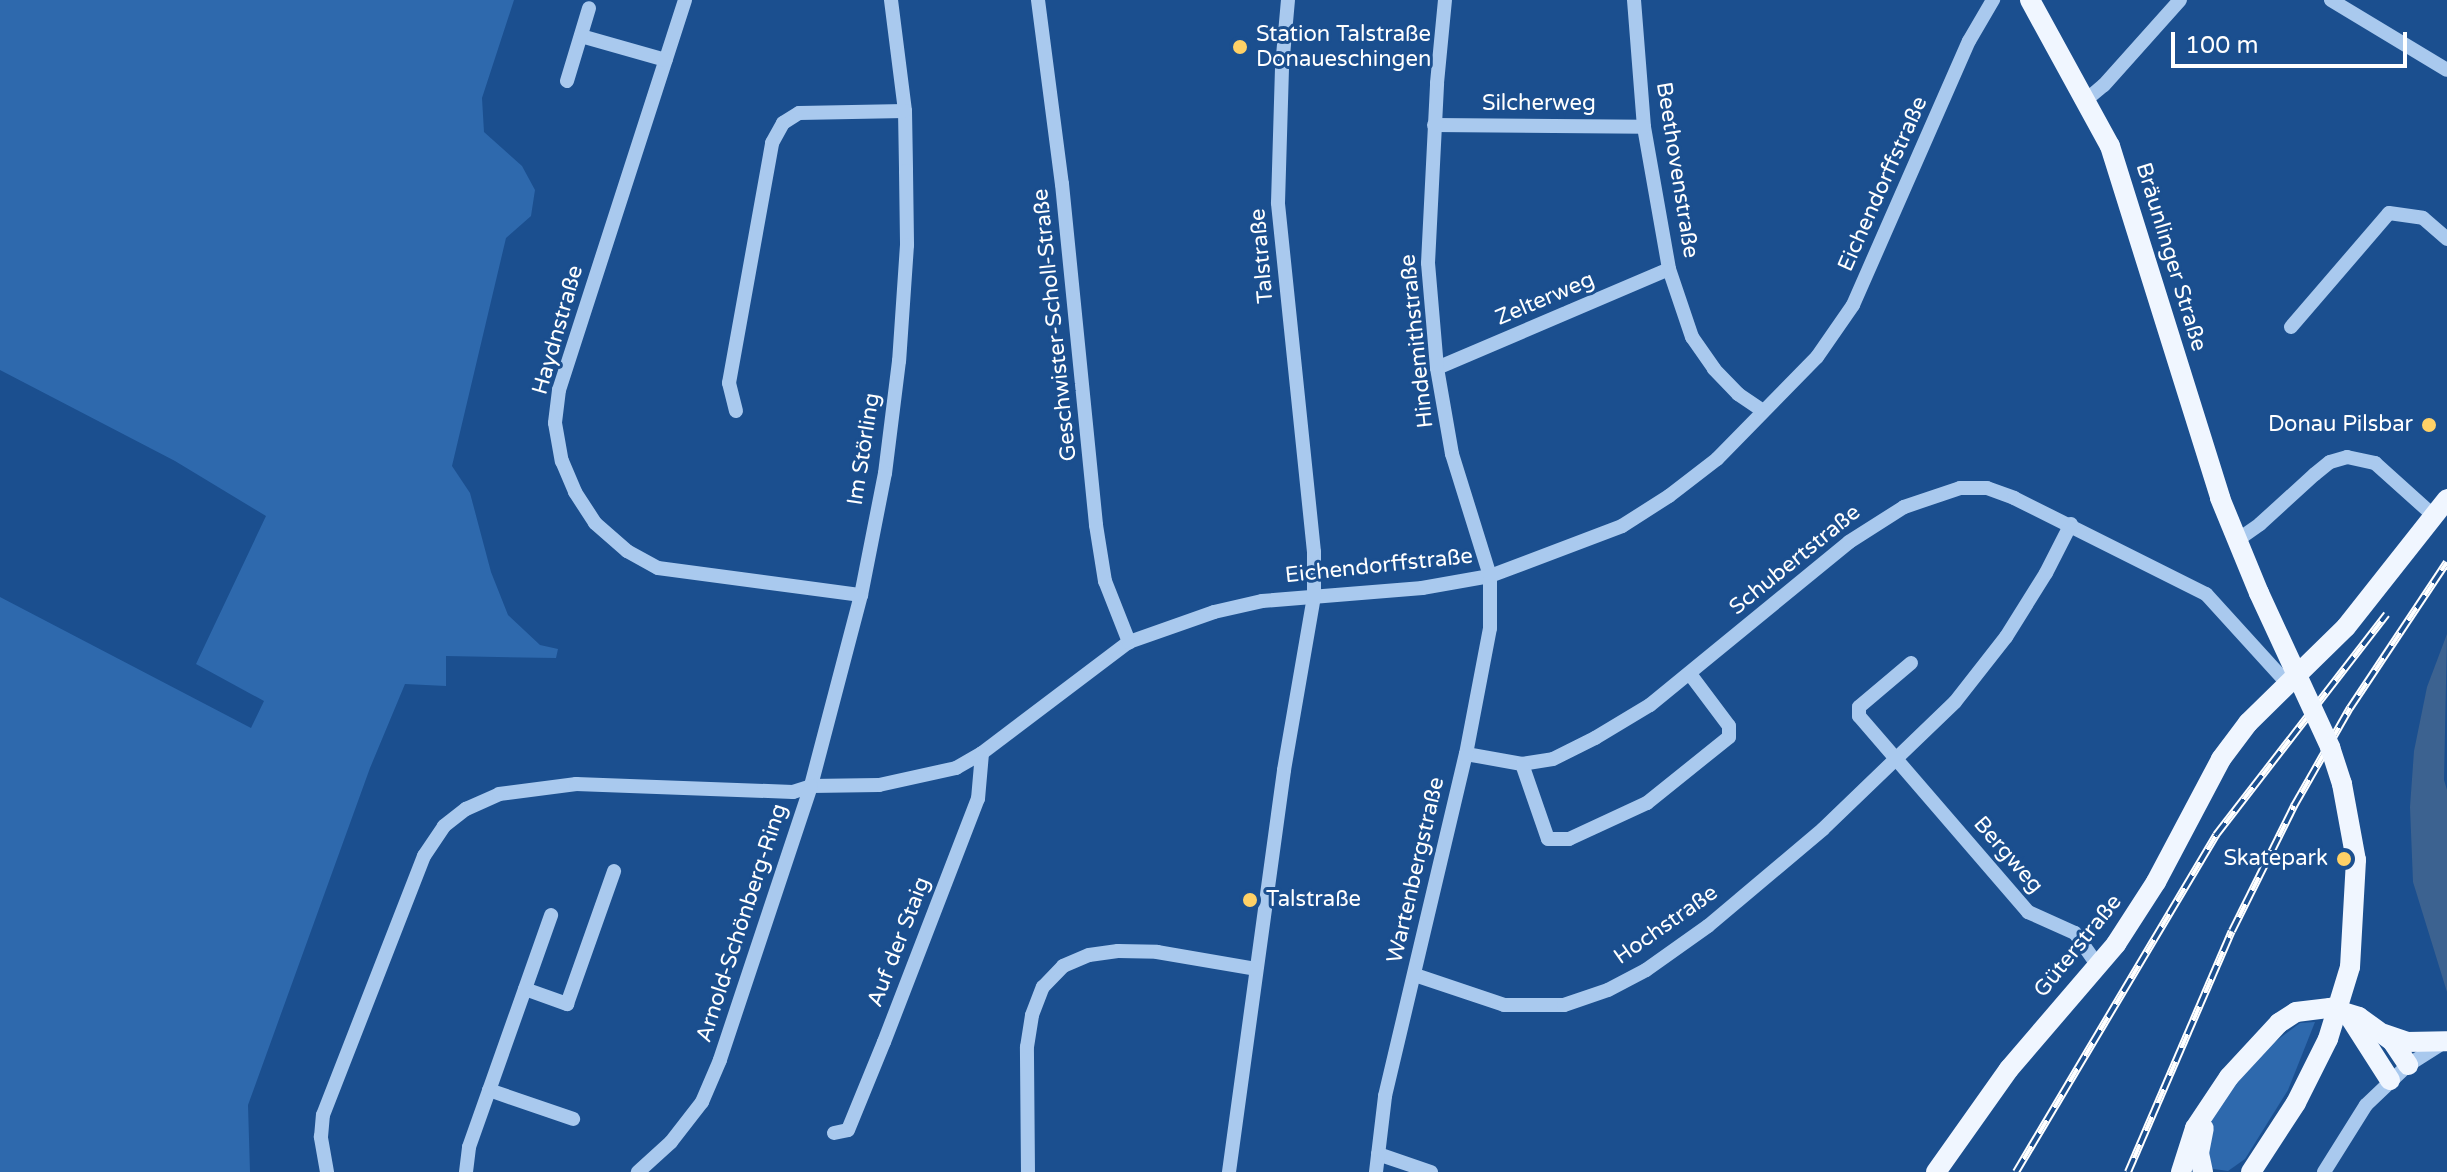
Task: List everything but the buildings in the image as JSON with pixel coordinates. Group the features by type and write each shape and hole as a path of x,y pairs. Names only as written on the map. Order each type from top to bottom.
{"main road":[{"name":"Bräunlinger Straße","path":"2030,0 2086,100 2120,172 2236,541 2330,747 2345,796 2356,860 2350,967 2328,1039 2296,1103 2276,1133"},
{"name":"Güterstraße","path":"1936,1172 2009,1069 2136,915 2221,759 2248,723 2374,594 2447,499"},
{"path":"2181,1172 2195,1128 2229,1077 2279,1023 2296,1012 2315,1007 2347,1013 2384,1034 2407,1042 2447,1041"},
{"path":"2347,1013 2390,1080"},
{"path":"2384,1034 2408,1065"},
{"path":"2203,1172 2199,1153 2202,1131 2214,1102"},
{"path":"2241,1172 2276,1133"},
{"path":"2251,1172 2276,1133"}],"street":[{"name":"Haydnstraße","path":"685,0 559,390 555,423 562,461 575,492 595,523 627,551 658,568 861,595"},
{"name":"Im Störling","path":"811,786 861,595 885,473 899,361 907,245 905,111 891,0"},
{"name":"Geschwister-Scholl-Straße","path":"1038,0 1062,184 1096,525 1105,581 1129,642"},
{"name":"Talstraße","path":"1229,1172 1284,770 1314,597 1314,552 1278,203 1282,67 1288,0"},
{"name":"Hindemithstraße","path":"1445,0 1434,125 1428,263 1437,368 1452,454 1490,576"},
{"name":"Beethovenstraße","path":"1634,0 1644,127 1669,269 1692,337 1714,369 1738,394 1762,410"},
{"name":"Eichendorffstraße","path":"811,786 879,785 956,768 982,753 1129,642 1214,612 1262,601 1422,588 1490,576 1622,526 1717,459 1817,357 1853,305 1969,41 1993,0"},
{"path":"2086,100 2180,0"},
{"path":"2331,0 2447,70"},
{"path":"567,81 589,8"},
{"path":"581,36 666,60"},
{"path":"736,411 729,383 772,143 783,123 799,113 905,111"},
{"name":"Silcherweg","path":"1434,125 1644,127"},
{"path":"2291,327 2389,213 2423,218 2447,239"},
{"name":"Zelterweg","path":"1437,368 1669,269"},
{"path":"2236,541 2260,524 2330,462 2347,457 2375,463 2433,515"},
{"name":"Schubertstraße","path":"1466,754 1522,764 1553,759 1595,738 1650,705 1849,542 1904,507 1960,488 1987,488 2071,524 2206,594 2286,682"},
{"name":"Hochstraße","path":"1415,975 1504,1005 1564,1005 1608,990 1646,970 1708,926 1823,829 1955,702 2006,637 2071,524"},
{"name":"Wartenbergstraße","path":"1376,1172 1385,1096 1466,754 1490,628 1490,576"},
{"path":"1897,759 1859,716 1859,707 1911,663"},
{"path":"1522,764 1548,839 1569,839 1647,803 1729,737 1729,726 1690,674"},
{"name":"Auf der Staig","path":"834,1133 848,1130 884,1042 978,799 982,753"},
{"name":"Bergweg","path":"1897,759 2028,912 2075,933 2097,964"},
{"name":"Arnold-Schönberg-Ring","path":"327,1172 321,1137 323,1115 424,856 444,826 466,809 499,794 576,784 793,792 811,786"},
{"name":"Arnold-Schönberg-Ring","path":"638,1172 671,1142 702,1102 720,1060 811,786"},
{"path":"525,989 567,1004 614,871"},
{"path":"466,1172 469,1147 551,915"},
{"path":"1028,1172 1027,1047 1030,1025 1043,987 1063,966 1089,955 1118,951 1157,952 1256,969"},
{"path":"2324,1172 2349,1127 2390,1080 2447,1041"},
{"path":"489,1090 573,1119"},
{"path":"1378,1154 1431,1172"}],"shaded area":[{"path":"0,0 514,0 482,98 484,132 522,166 535,190 531,216 506,238 452,466 470,493 491,572 508,615 540,645 558,649 556,658 446,656 446,686 405,684 370,768 248,1105 250,1172 0,1172 0,597 251,728 264,701 196,664 266,516 175,461 0,370"},
{"path":"2447,634 2444,780 2447,790 2447,992 2413,882 2410,807 2414,751 2427,687"},
{"path":"2315,1022 2288,1090 2245,1159 2228,1171 2207,1168 2204,1152 2212,1120 2235,1083 2268,1047 2300,1023"}],"railway":[{"path":"2128,1172 2232,931 2294,806 2350,708 2447,562"},
{"path":"2016,1172 2216,835 2387,614"}],"place":[{"name":"Station Talstraße Donaueschingen","path":"1240,47"},
{"name":"Donau Pilsbar","path":"2429,425"},
{"name":"Skatepark","path":"2344,859"},
{"name":"Talstraße","path":"1250,900"}]}
